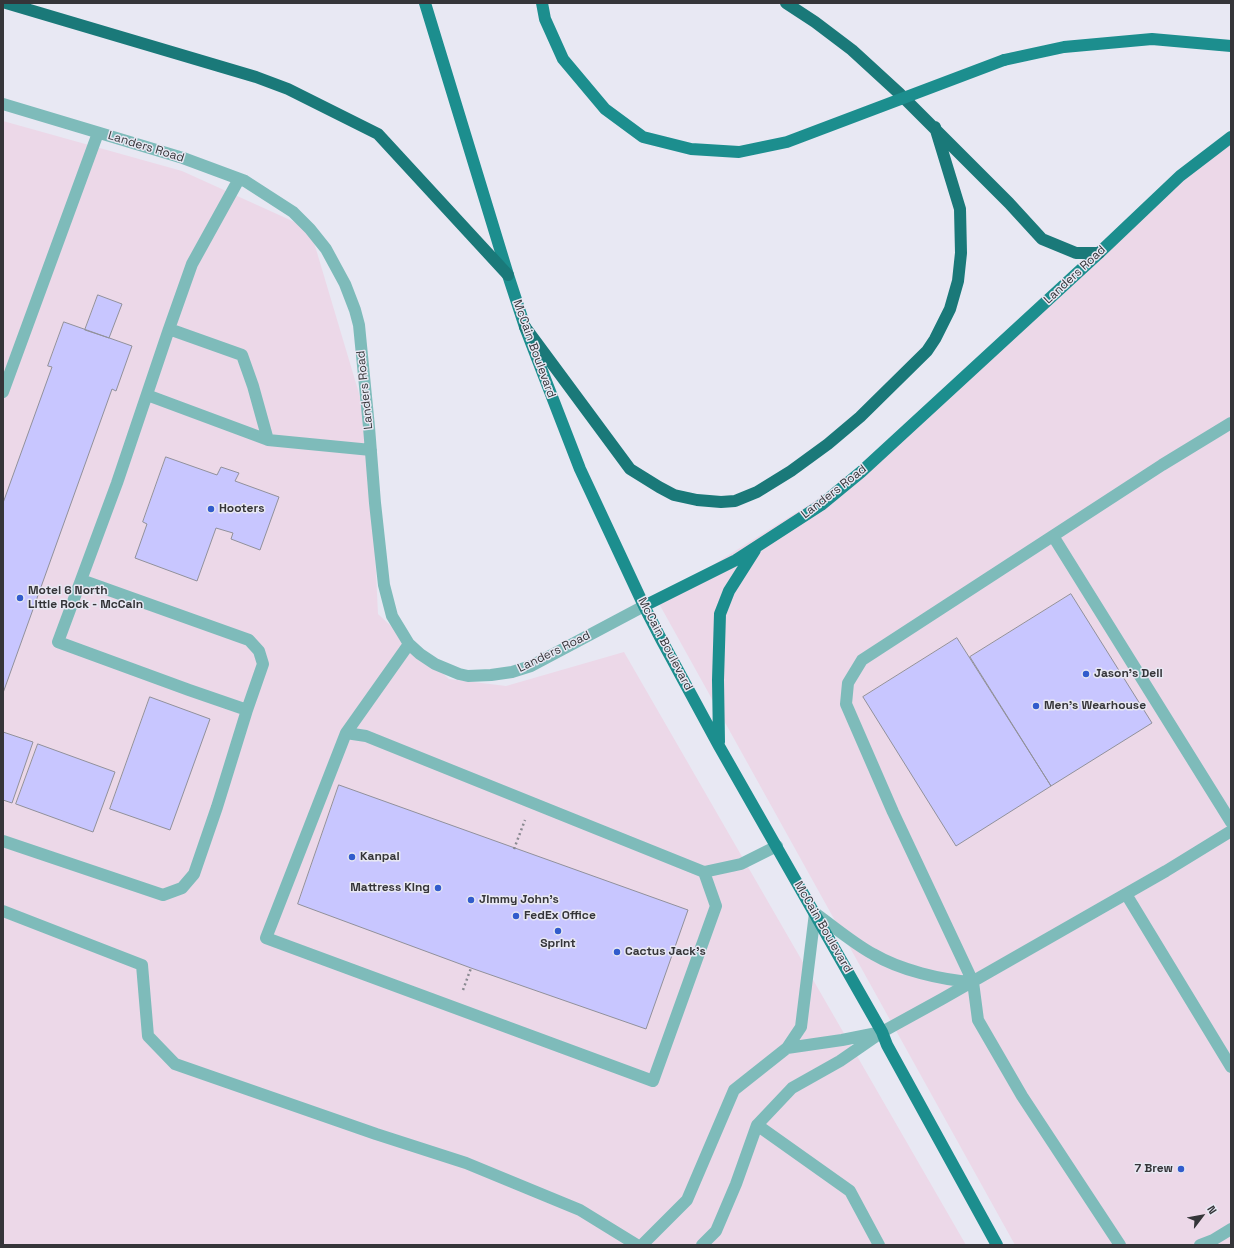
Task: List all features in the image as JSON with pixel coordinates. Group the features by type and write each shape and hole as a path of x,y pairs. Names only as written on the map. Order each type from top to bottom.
{"highway":[{"path":"6,3 256,77 288,89 378,134 508,275"},
{"path":"786,3 815,22 852,50 935,127 1042,239 1076,253 1099,253"},
{"path":"525,327 630,469 654,485 674,495 697,500 721,502 735,501 757,492 828,444 860,417 927,351 935,339 950,309 958,280 961,253 960,209 935,127"}],"main road":[{"name":"McCain Boulevard","path":"425,3 525,327 580,469 644,606 720,746 882,1032 891,1052 997,1245"},
{"path":"542,3 545,19 563,59 605,108 643,136 690,149 739,152 787,142 1004,60 1064,47 1152,39 1231,46"},
{"name":"Landers Road","path":"644,606 736,560 821,505 861,472 1099,253 1180,176 1231,137"},
{"path":"720,746 718,680 720,614 729,591 757,546"}],"street":[{"name":"Landers Road","path":"3,105 183,158 239,179 293,212 310,229 326,249 345,284 359,325 371,450 374,502 384,585 392,616 409,644 420,654 435,664 468,676 512,672 531,666 644,606"},
{"path":"3,392 98,133"},
{"path":"239,179 192,264 117,482 58,642 247,710"},
{"path":"169,329 242,355 253,386 268,440"},
{"path":"147,395 268,440 371,450"},
{"path":"1120,1245 1022,1096 978,1020 973,982 893,812 846,704 848,682 862,660 1162,465 1231,423"},
{"path":"1053,536 1231,822"},
{"path":"3,841 163,895 182,888 194,874 199,861 263,664 259,651 249,640 81,580"},
{"path":"409,644 346,733 266,938 653,1081 716,906 704,872"},
{"path":"346,733 366,736 704,872 741,864 777,846"},
{"path":"702,1245 716,1231 736,1184 757,1125 792,1088 840,1061 882,1032 973,982 1166,871 1231,830"},
{"path":"1126,894 1231,1066"},
{"path":"3,911 142,965 148,1036 175,1064 376,1134 466,1163 580,1210 637,1245"},
{"path":"642,1245 687,1200 734,1090 787,1048 801,1027 815,913 873,954 904,969 957,981 973,982"},
{"path":"787,1048 842,1040 882,1032"},
{"path":"757,1125 850,1191 879,1245"},
{"path":"1200,1245 1213,1240 1231,1229"}],"path":[{"path":"514,848 531,802"},
{"path":"457,1008 471,968"}],"shaded area":[{"path":"3,121 182,171 310,229 369,427 378,614 449,679 506,686 624,652 966,1245 3,1245"},
{"path":"1231,145 1231,1245 1015,1245 657,600 861,472 1208,153"}],"building":[{"path":"98,295 122,304 109,338 85,330"},
{"name":"Motel 6 North Little Rock - McCain","path":"64,322 132,346 116,391 112,389 3,693 3,503 52,367 48,366"},
{"name":"Hooters","path":"166,457 217,475 221,467 239,473 235,481 279,497 260,550 231,539 233,533 216,528 197,581 135,558 147,524 143,522"},
{"path":"1071,594 1152,723 1051,786 970,657"},
{"path":"957,638 1051,786 956,846 863,697"},
{"path":"150,697 210,719 170,830 110,809"},
{"path":"3,732 33,742 12,803 3,800"},
{"path":"38,744 115,772 93,832 16,804"},
{"path":"339,785 688,910 646,1029 471,968 298,904"}],"place":[{"name":"Hooters","path":"211,509"},
{"name":"Motel 6 North Little Rock - McCain","path":"20,598"},
{"name":"Jason's Deli","path":"1086,674"},
{"name":"Men's Wearhouse","path":"1036,706"},
{"name":"Kanpai","path":"352,857"},
{"name":"Mattress King","path":"438,888"},
{"name":"Jimmy John's","path":"471,900"},
{"name":"FedEx Office","path":"516,916"},
{"name":"Sprint","path":"558,931"},
{"name":"Cactus Jack's","path":"617,952"},
{"name":"7 Brew","path":"1181,1169"}]}
